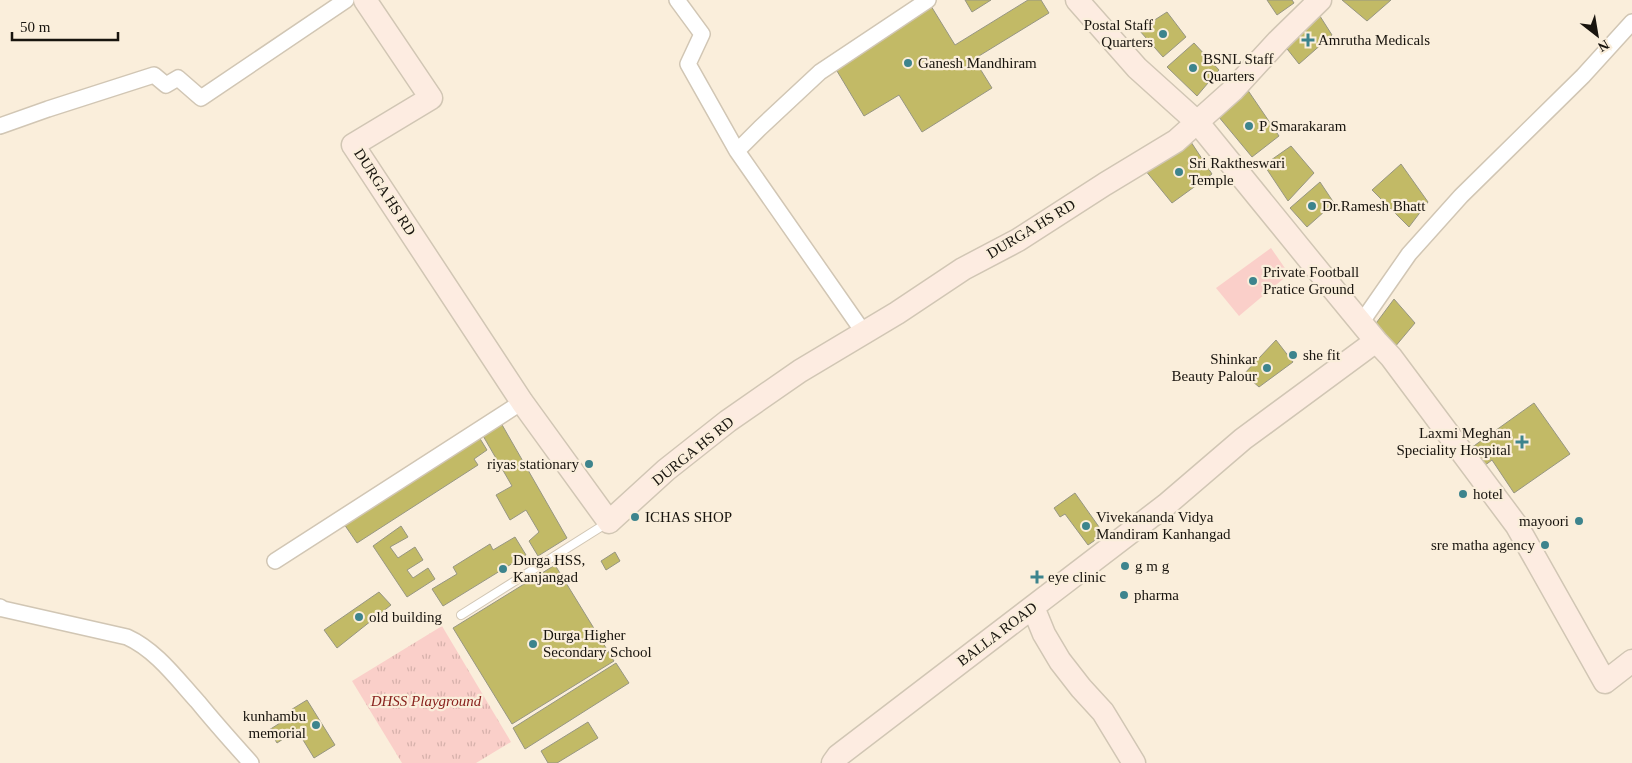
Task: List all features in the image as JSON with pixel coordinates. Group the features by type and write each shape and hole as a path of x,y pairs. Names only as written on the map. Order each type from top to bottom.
{"street":[{"path":"0,126 154,75 166,85 178,78 201,98 346,0"},
{"name":"DURGA HS RD","path":"365,0 431,98 353,144 522,402 608,522 666,470 728,421 800,371 864,333 963,269 1018,240 1176,141 1234,90 1278,40 1320,0"},
{"path":"676,0 702,34 688,64 737,152 864,333"},
{"path":"737,152 820,72 928,0"},
{"path":"1077,0 1137,68 1198,123 1391,357 1517,526 1605,682 1632,661"},
{"path":"1361,322 1409,254 1461,196 1583,76 1632,22"},
{"name":"BALLA ROAD","path":"833,763 838,756 1166,505 1243,439 1376,341"},
{"path":"276,561 522,402"},
{"path":"1033,607 1044,634 1060,661 1103,712 1134,763"},
{"path":"1,609 127,637 137,641 146,647 178,679 251,763"}],"lane":[{"path":"461,615 608,522"}],"green space":[{"name":"Private Football Pratice Ground","path":"1271,248 1289,274 1239,316 1216,288"},
{"name":"DHSS Playground","path":"442,626 511,742 476,763 402,763 352,681"}],"building":[{"path":"965,0 991,0 972,12"},
{"name":"Ganesh Mandhiram","path":"1028,0 1041,0 1049,13 974,59 992,88 922,132 899,95 864,116 834,66 931,6 955,45"},
{"path":"1267,0 1292,0 1294,3 1277,15"},
{"path":"1342,0 1391,0 1367,21"},
{"name":"Postal Staff Quarters","path":"1167,12 1186,37 1163,57 1139,30"},
{"name":"Amrutha Medicals","path":"1318,13 1332,35 1299,64 1284,45"},
{"name":"BSNL Staff Quarters","path":"1194,43 1219,70 1197,96 1167,67"},
{"name":"P Smarakaram","path":"1247,89 1279,136 1252,157 1218,116"},
{"name":"Sri Raktheswari Temple","path":"1189,139 1212,174 1172,203 1145,170"},
{"path":"1291,146 1314,173 1288,201 1264,165"},
{"path":"1401,164 1428,202 1409,227 1372,190"},
{"name":"Dr.Ramesh Bhatt","path":"1320,182 1334,203 1307,227 1290,208"},
{"path":"1394,299 1415,323 1394,348 1374,326"},
{"name":"Shinkar Beauty Palour","path":"1276,340 1293,362 1259,387 1244,374"},
{"path":"1534,403 1570,454 1514,493 1492,460 1484,466 1471,448"},
{"path":"501,423 567,538 538,556 529,541 539,532 526,510 510,520 496,495 512,486 482,434"},
{"path":"479,437 487,450 474,459 478,465 357,543 344,524"},
{"name":"Vivekananda Vidya Mandiram Kanhangad","path":"1075,493 1104,534 1088,545 1065,514 1060,517 1054,508"},
{"path":"401,526 408,537 390,547 398,558 415,547 423,560 407,570 413,578 428,568 435,579 407,597 373,546"},
{"path":"515,537 526,555 443,606 432,589 457,574 453,567 490,544 493,550"},
{"path":"615,552 620,561 606,570 601,561"},
{"name":"Durga Higher Secondary School","path":"555,565 614,661 512,724 453,628"},
{"name":"old building","path":"379,592 391,605 337,648 324,630"},
{"name":"Durga Higher Secondary School","path":"616,663 629,683 525,749 513,728"},
{"path":"307,700 335,745 314,758 297,730 277,743 269,730 291,716 289,711"},
{"path":"588,722 598,738 557,763 548,763 541,751"}],"place":[{"name":"Postal Staff Quarters","path":"1163,34"},
{"name":"Amrutha Medicals","path":"1308,40"},
{"name":"Ganesh Mandhiram","path":"908,63"},
{"name":"BSNL Staff Quarters","path":"1193,68"},
{"name":"P Smarakaram","path":"1249,126"},
{"name":"Sri Raktheswari Temple","path":"1179,172"},
{"name":"Dr.Ramesh Bhatt","path":"1312,206"},
{"name":"Private Football Pratice Ground","path":"1253,281"},
{"name":"she fit","path":"1293,355"},
{"name":"Shinkar Beauty Palour","path":"1267,368"},
{"name":"Laxmi Meghan Speciality Hospital","path":"1522,442"},
{"name":"riyas stationary","path":"589,464"},
{"name":"hotel","path":"1463,494"},
{"name":"ICHAS SHOP","path":"635,517"},
{"name":"mayoori","path":"1579,521"},
{"name":"Vivekananda Vidya Mandiram Kanhangad","path":"1086,526"},
{"name":"sre matha agency","path":"1545,545"},
{"name":"g m g","path":"1125,566"},
{"name":"Durga HSS, Kanjangad","path":"503,569"},
{"name":"eye clinic","path":"1037,577"},
{"name":"pharma","path":"1124,595"},
{"name":"old building","path":"359,617"},
{"name":"Durga Higher Secondary School","path":"533,644"},
{"name":"kunhambu memorial","path":"316,725"}]}
